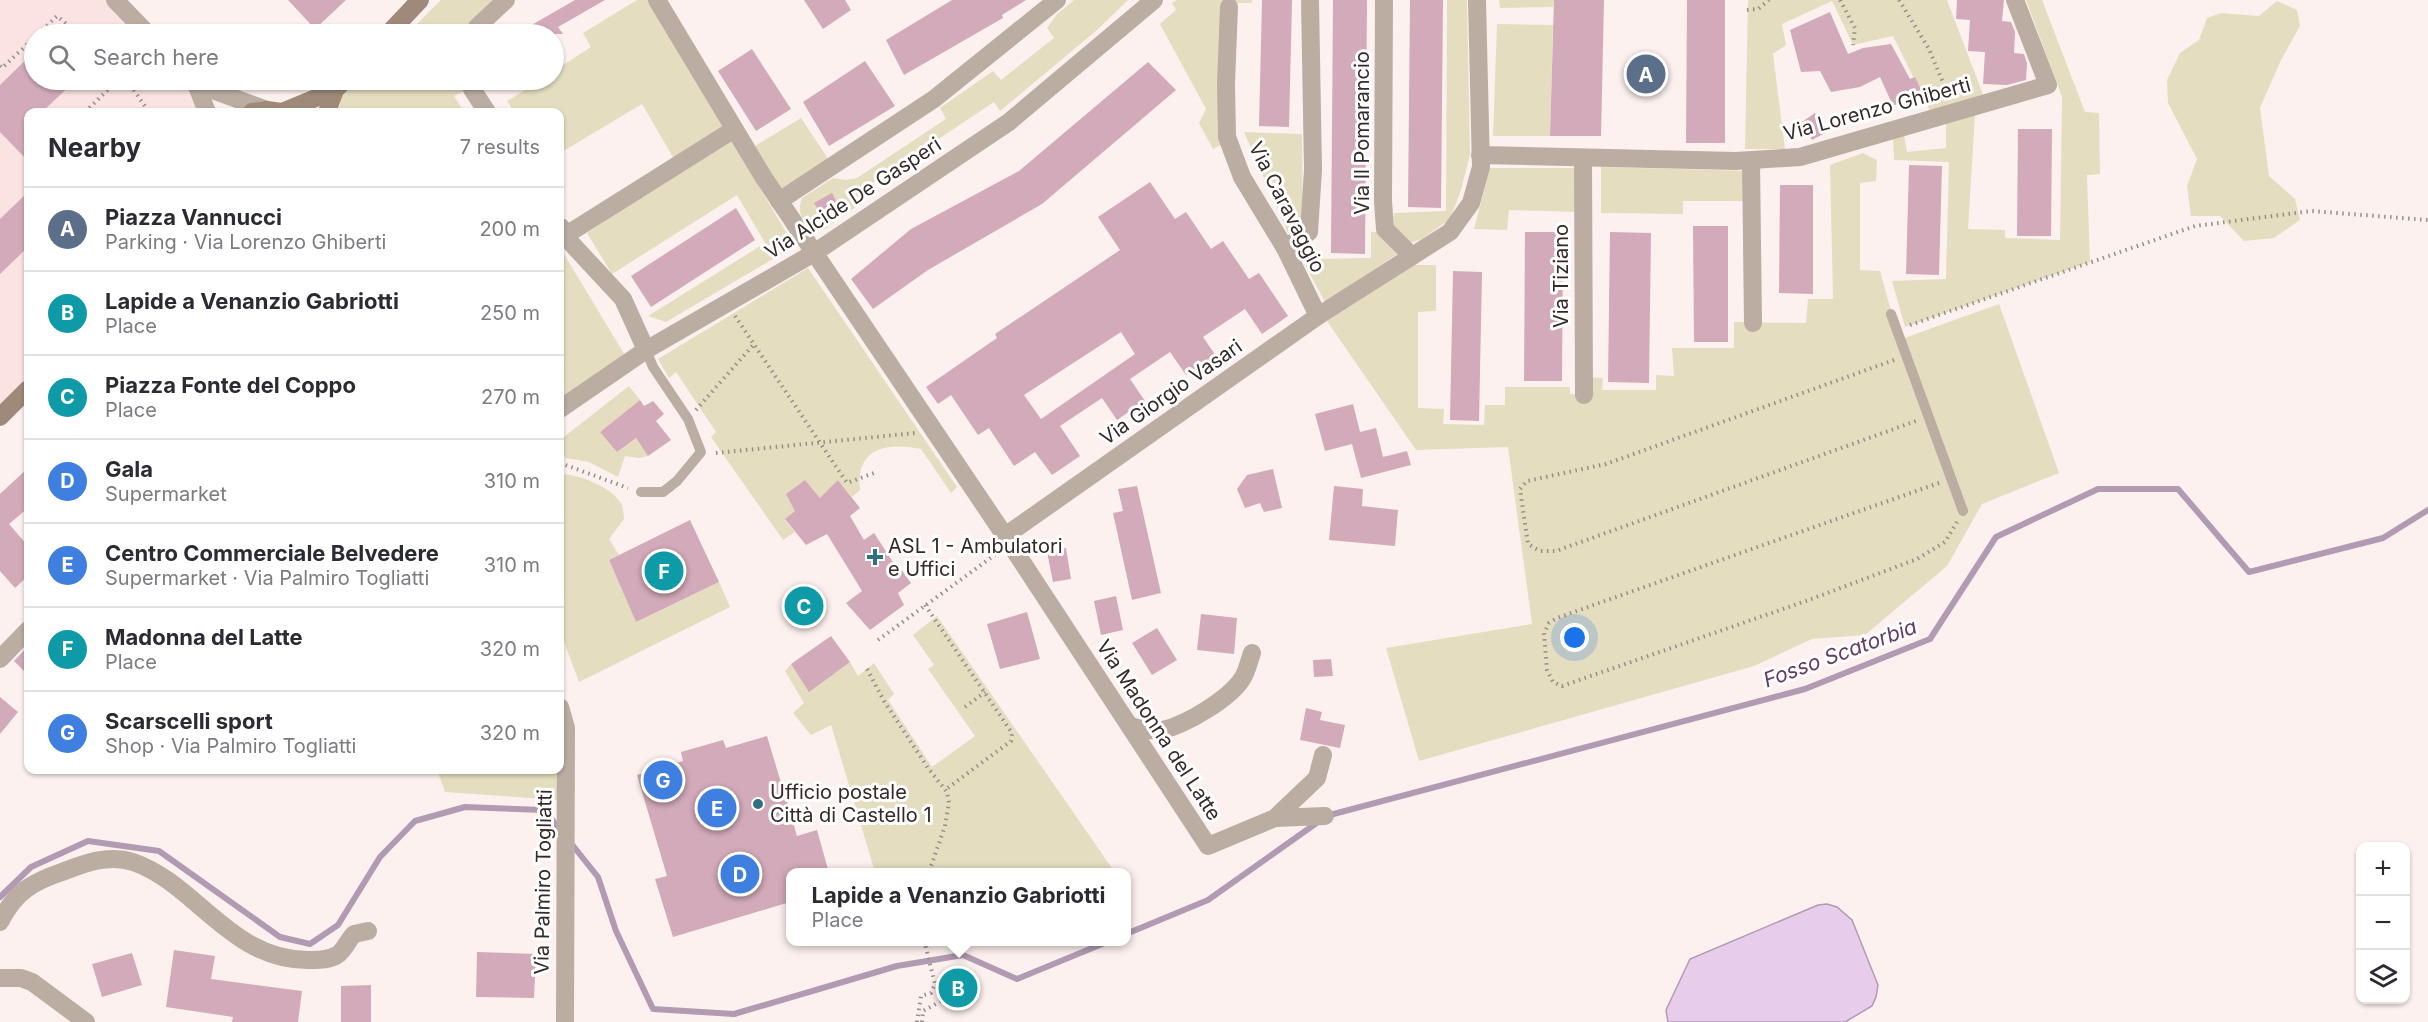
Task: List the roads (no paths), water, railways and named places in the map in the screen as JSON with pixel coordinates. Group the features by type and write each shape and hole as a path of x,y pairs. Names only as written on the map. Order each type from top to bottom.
{"main road":[{"path":"397,24 420,0"},
{"path":"281,108 327,90"},
{"path":"329,108 338,90"},
{"path":"0,417 24,393"}],"street":[{"path":"115,0 138,24"},
{"path":"480,24 506,0"},
{"path":"657,0 733,130 779,201 1005,536"},
{"path":"779,201 934,99 1057,0"},
{"name":"Via Alcide De Gasperi","path":"564,406 646,350 730,314 814,253 1019,115 1154,0"},
{"path":"1285,248 1309,232 1313,170 1310,0"},
{"name":"Via Il Pomarancio","path":"1384,0 1383,201 1385,229 1412,256"},
{"name":"Via Giorgio Vasari","path":"1005,536 1318,316 1450,232 1471,202 1481,167 1477,0"},
{"name":"Via Lorenzo Ghiberti","path":"1480,155 1751,160 1800,157 2048,85 2015,0"},
{"name":"Via Caravaggio","path":"1229,7 1226,84 1227,137 1242,177 1285,248 1318,316"},
{"path":"197,90 205,108"},
{"path":"215,90 261,108"},
{"path":"474,90 485,108"},
{"path":"564,229 733,130"},
{"name":"Via Tiziano","path":"1583,158 1584,395"},
{"path":"1751,160 1753,323"},
{"path":"564,231 623,299 646,350"},
{"name":"Via Madonna del Latte","path":"1005,536 1208,846 1275,818 1325,816"},
{"path":"0,659 24,634"},
{"path":"1131,726 1146,730 1162,730 1194,717 1233,690 1244,677 1252,652"},
{"name":"Via Palmiro Togliatti","path":"564,721 566,728 565,1022"},
{"path":"1275,818 1317,778 1323,755"},
{"path":"0,921 24,888 37,880 106,858 132,862 160,875 230,933 282,957 327,960 339,955 354,934 368,931"},
{"path":"0,978 21,978 32,982 87,1022"}],"lane":[{"path":"1891,314 1963,511"},
{"path":"641,492 663,492 676,481 701,452 688,419 653,367 646,350"}],"waterway":[{"name":"Fosso Scatorbia","path":"1326,816 1805,689 1930,639 1996,537 2098,489 2178,489 2249,572 2383,538 2428,510"},
{"name":"Fosso Scatorbia","path":"0,897 31,867 88,841 159,851 280,937 310,944 338,925 380,857 415,821 465,807 544,810 562,832"},
{"name":"Fosso Scatorbia","path":"1131,932 1208,900 1318,822"},
{"name":"Fosso Scatorbia","path":"570,842 598,877 616,931 653,1009 734,1014 897,966 963,955 1017,979 1097,946"}],"place":[{"name":"Piazza Vannucci","path":"1646,74"},
{"name":"ASL 1 - Ambulatori e Uffici","path":"875,557"},
{"name":"Madonna del Latte","path":"664,571"},
{"name":"Piazza Fonte del Coppo","path":"804,606"},
{"name":"Scarscelli sport","path":"663,780"},
{"name":"Ufficio postale Città di Castello 1","path":"758,804"},
{"name":"Centro Commerciale Belvedere","path":"717,808"},
{"name":"Gala","path":"740,874"},
{"name":"Lapide a Venanzio Gabriotti","path":"958,988"}]}
